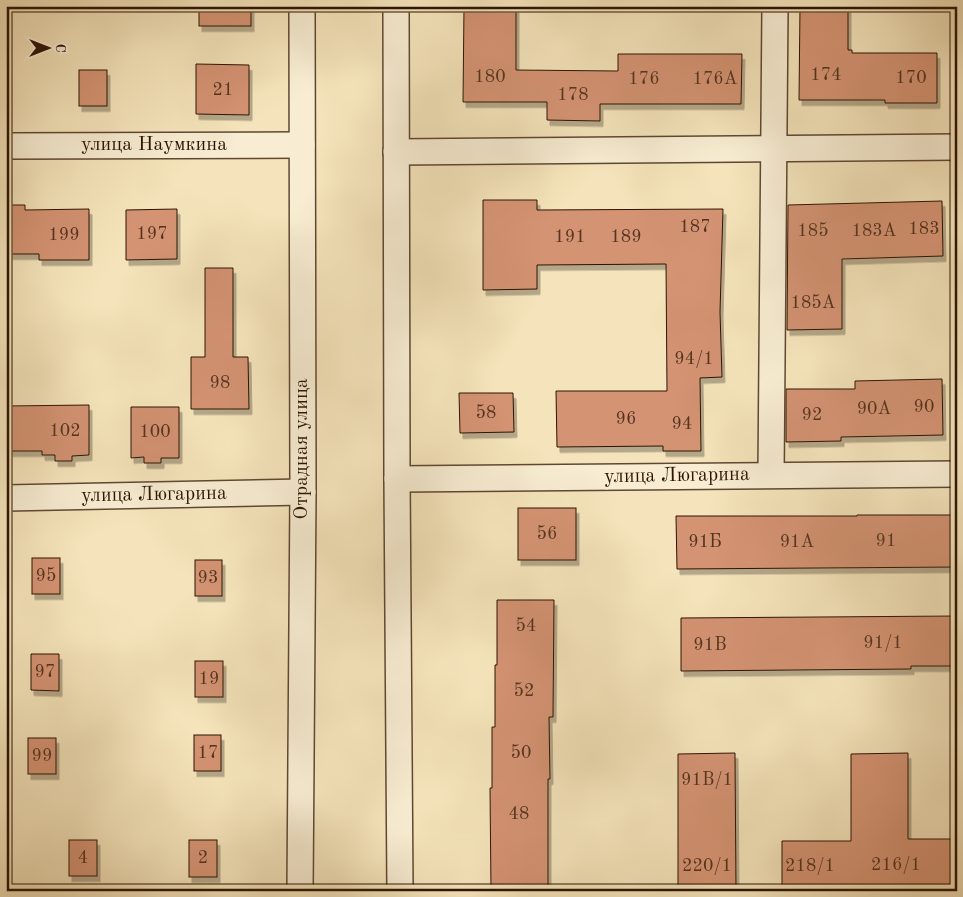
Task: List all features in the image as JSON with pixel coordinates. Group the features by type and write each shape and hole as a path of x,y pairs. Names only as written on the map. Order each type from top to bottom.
{"street":[{"name":"Отрадная улица","path":"300,891 302,6"},
{"path":"396,6 400,891"},
{"path":"771,475 776,6"},
{"name":"улица Наумкина","path":"6,146 302,145"},
{"path":"396,152 957,147"},
{"name":"улица Люгарина","path":"397,479 957,474"},
{"name":"улица Люгарина","path":"6,498 302,492"}],"building":[{"path":"199,6 251,6 251,26 199,26"},
{"path":"464,6 516,6 516,70 618,71 618,54 742,54 741,104 600,104 600,121 547,120 547,102 463,102"},
{"path":"800,6 848,6 848,50 852,50 852,53 937,53 937,103 885,103 885,100 799,100"},
{"path":"196,64 249,65 249,115 196,114"},
{"path":"79,70 107,70 107,106 79,106"},
{"path":"483,200 537,200 537,210 723,209 720,312 722,377 700,378 701,451 663,451 663,446 557,447 556,391 667,391 666,264 537,265 537,289 483,290"},
{"path":"942,201 943,256 842,259 842,329 787,330 788,205"},
{"path":"6,205 25,205 25,210 89,209 89,260 39,260 39,254 6,254"},
{"path":"177,209 177,259 126,260 126,210"},
{"path":"205,268 233,268 233,357 248,357 249,409 191,409 191,357 205,357"},
{"path":"942,379 943,435 841,437 841,441 786,442 786,389 855,389 855,381"},
{"path":"459,393 513,393 514,432 460,433"},
{"path":"89,405 89,455 72,456 72,461 55,461 55,455 42,455 42,451 6,451 6,406"},
{"path":"131,407 179,407 179,458 161,458 161,463 144,463 144,457 131,458"},
{"path":"518,508 576,508 576,560 518,560"},
{"path":"957,515 957,567 677,569 676,516"},
{"path":"32,558 60,558 60,594 32,594"},
{"path":"195,560 222,560 222,596 195,596"},
{"path":"497,600 554,600 553,717 549,717 548,891 491,891 490,788 492,788 492,727 495,727"},
{"path":"957,616 957,666 911,666 911,669 681,671 681,618"},
{"path":"31,654 59,654 59,691 31,690"},
{"path":"195,661 223,661 223,697 195,697"},
{"path":"194,735 221,735 221,771 194,771"},
{"path":"28,738 56,738 56,774 28,774"},
{"path":"735,753 736,891 678,891 678,754"},
{"path":"908,753 908,839 957,839 957,891 782,891 782,841 851,841 851,754"},
{"path":"69,840 97,840 97,876 69,876"},
{"path":"189,840 217,840 217,877 189,877"}]}
